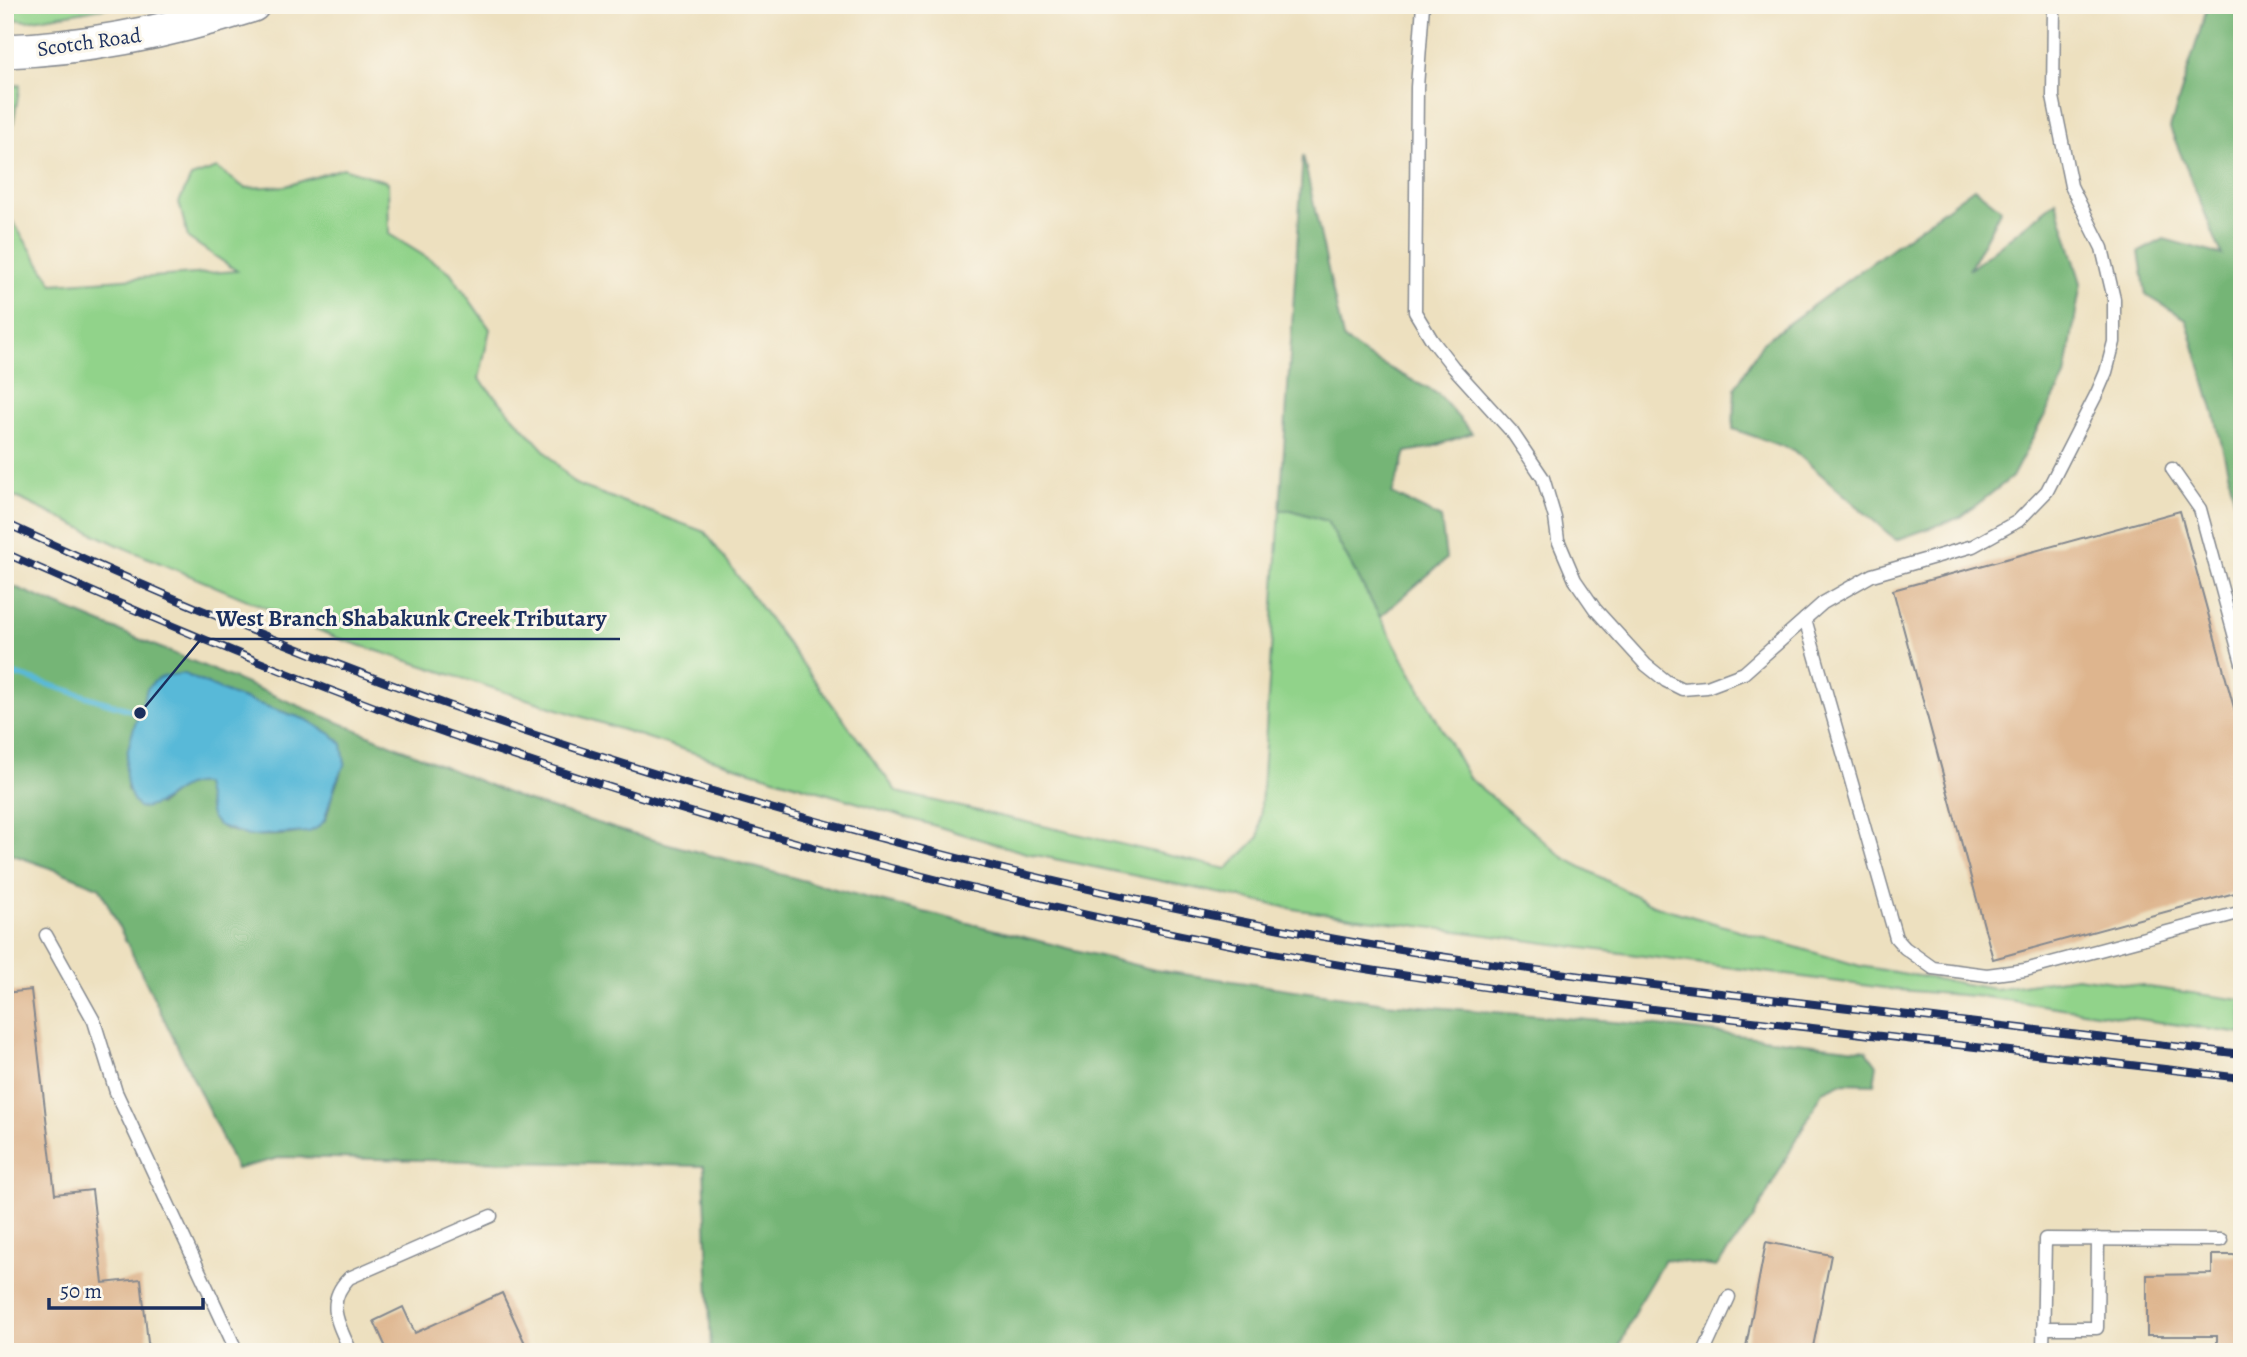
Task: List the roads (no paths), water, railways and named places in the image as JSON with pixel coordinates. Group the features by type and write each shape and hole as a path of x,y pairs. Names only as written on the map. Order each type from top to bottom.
{"main road":[{"name":"Scotch Road","path":"5,51 41,50 149,34 253,5"}],"lane":[{"path":"1423,5 1417,86 1415,312 1438,349 1512,432 1543,478 1555,518 1558,540 1575,580 1595,609 1646,665 1666,681 1682,689 1707,687 1744,673 1823,603 1872,575 1973,546 2018,521 2047,492 2106,372 2114,342 2114,299 2102,248 2071,186 2053,97 2054,5"},
{"path":"2172,469 2200,509 2242,663"},
{"path":"1805,619 1896,938 1933,968 1987,975 2025,970 2242,912"},
{"path":"46,935 94,1021 116,1092 237,1352"},
{"path":"351,1352 338,1322 335,1307 336,1294 349,1278 491,1216"},
{"path":"2043,1352 2045,1239 2221,1240"},
{"path":"2043,1328 2097,1328 2098,1239"},
{"path":"1704,1352 1729,1297"}],"water":[{"path":"184,674 232,695 307,720 342,744 345,764 336,782 324,821 317,828 309,832 248,836 218,825 211,816 204,784 187,786 157,804 139,808 126,781 128,750 137,718 151,684 164,677"}],"waterway":[{"path":"5,671 140,713"}],"railway":[{"path":"5,523 197,608 462,710 733,797 1008,870 1286,930 1471,961 2242,1054"},
{"path":"5,553 224,648 334,692 543,766 740,827 1039,904 1241,947 1438,980 1570,999 2242,1078"}],"place":[{"name":"West Branch Shabakunk Creek Tributary","path":"140,713"}]}
